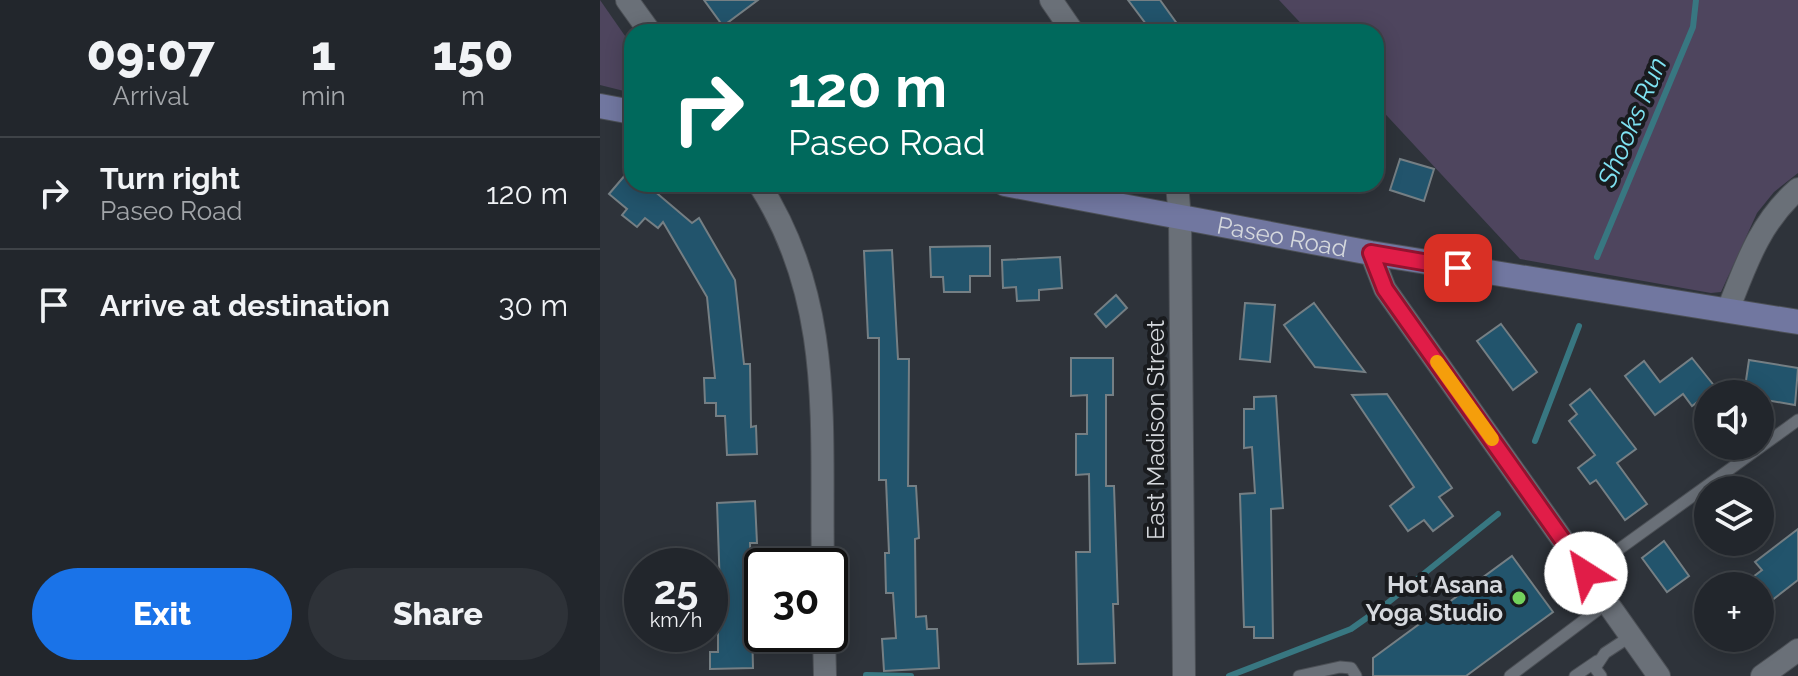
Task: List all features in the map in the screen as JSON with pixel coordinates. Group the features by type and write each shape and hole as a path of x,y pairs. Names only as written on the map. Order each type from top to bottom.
{"main road":[{"path":"600,106 624,110"},
{"name":"Paseo Road","path":"1045,192 1371,253 1798,322"}],"street":[{"path":"627,0 644,24"},
{"path":"1051,0 1068,24"},
{"path":"1728,310 1758,237 1770,217 1798,189"},
{"path":"763,192 794,248 818,342 823,548"},
{"name":"East Madison Street","path":"1178,192 1184,676"},
{"path":"1371,253 1385,289 1659,676"},
{"path":"1762,676 1798,650"},
{"path":"824,652 825,676"}],"lane":[{"path":"1586,573 1798,420"},
{"path":"1510,676 1607,603"},
{"path":"1575,676 1631,636"},
{"path":"1597,661 1595,668 1601,676"},
{"path":"1299,676 1340,667 1351,668 1356,676"}],"shaded area":[{"path":"600,0 624,34 624,91 600,85"},
{"path":"1279,0 1798,0 1798,173 1774,192 1757,213 1721,292 1711,293 1520,259 1384,113 1384,24 1302,24"}],"building":[{"path":"704,0 758,0 726,24 722,24"},
{"path":"1128,0 1160,0 1177,24 1146,24"},
{"path":"1400,159 1434,169 1424,201 1390,190"},
{"path":"624,176 624,192 655,192 692,223 699,218 735,280 744,364 750,364 751,427 756,426 757,454 727,455 725,416 716,416 716,403 705,403 704,378 715,378 707,297 663,222 658,228 645,218 637,227 622,215 627,209 609,194"},
{"path":"990,246 990,276 970,276 970,292 944,292 943,277 931,277 930,247"},
{"path":"892,250 898,359 909,359 908,486 916,486 919,538 915,539 916,617 926,616 927,629 937,629 939,668 884,671 882,639 896,638 893,593 886,593 885,553 889,553 886,480 879,480 879,338 868,338 864,251"},
{"path":"1060,257 1062,288 1039,290 1039,300 1017,301 1016,287 1003,288 1002,260"},
{"path":"1116,295 1127,308 1106,327 1095,314"},
{"path":"1245,303 1275,305 1270,362 1240,359"},
{"path":"1314,303 1365,372 1315,367 1284,325"},
{"path":"1501,324 1537,372 1513,390 1477,341"},
{"path":"1071,358 1113,358 1113,395 1106,395 1106,486 1114,486 1118,604 1113,604 1115,663 1078,664 1076,552 1090,552 1089,474 1076,475 1076,434 1087,434 1087,395 1071,396"},
{"path":"1692,358 1710,380 1694,380 1692,406 1683,394 1655,415 1625,376 1644,361 1660,382"},
{"path":"1749,360 1798,368 1795,405 1774,401 1774,380 1746,380"},
{"path":"1590,389 1636,449 1617,463 1647,504 1625,520 1596,480 1590,484 1578,468 1595,455 1569,421 1577,414 1570,405"},
{"path":"1387,394 1452,488 1439,497 1453,516 1433,531 1424,520 1408,531 1390,506 1414,487 1352,395"},
{"path":"1276,396 1283,508 1271,509 1273,638 1254,638 1254,627 1244,627 1240,494 1255,493 1252,447 1244,448 1244,409 1254,409 1254,397"},
{"path":"755,501 757,543 750,543 750,548 744,548 744,652 753,652 753,668 710,669 710,652 728,652 728,548 719,548 717,503"},
{"path":"1798,529 1798,580 1774,599 1774,572 1759,572 1762,570 1755,562 1763,556 1774,556 1774,547"},
{"path":"1664,541 1689,576 1667,592 1642,558"},
{"path":"1512,556 1553,612 1466,676 1373,676 1373,658"}],"waterway":[{"name":"Shooks Run","path":"1597,257 1693,27 1696,0"},
{"name":"Shooks Run","path":"1535,441 1579,326"},
{"name":"Shooks Run","path":"1229,676 1351,629 1498,514"},
{"name":"Shooks Run","path":"866,675 911,676"}],"slow traffic":[{"path":"1437,362 1492,439"}],"place":[{"name":"Hot Asana Yoga Studio","path":"1519,598"}],"route":[{"path":"1458,268 1371,253 1385,289 1586,573"}]}
